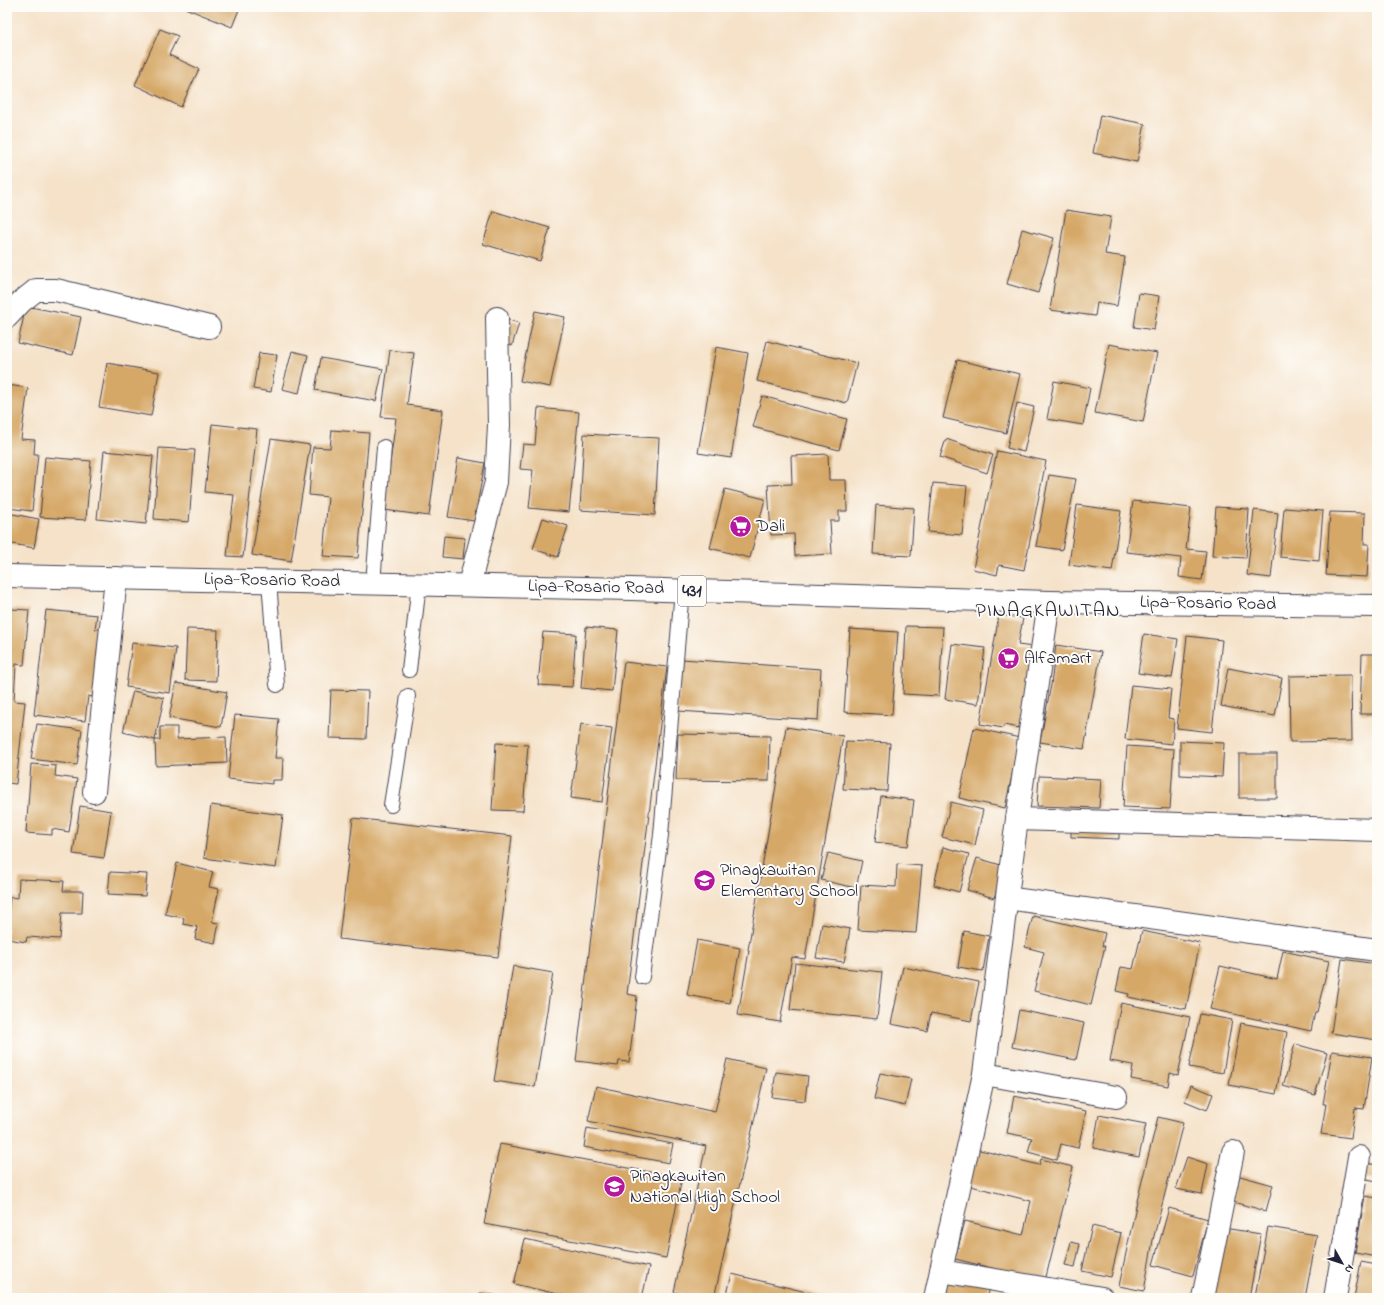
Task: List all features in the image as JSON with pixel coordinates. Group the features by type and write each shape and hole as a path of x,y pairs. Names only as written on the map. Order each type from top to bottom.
{"street":[{"path":"7,317 20,302 36,290 56,290 209,327"},
{"path":"469,585 496,482 499,425 497,318"},
{"name":"Lipa-Rosario Road","path":"7,576 682,590 1049,602 1377,606"},
{"path":"94,792 116,578"},
{"path":"935,1298 984,1074 1006,898 1049,602"},
{"path":"1017,819 1377,830"},
{"path":"1006,898 1377,950"},
{"path":"984,1074 1116,1097"},
{"path":"1203,1298 1233,1152"},
{"path":"1335,1298 1358,1157"},
{"path":"941,1271 1102,1298"}],"lane":[{"path":"373,583 384,447"},
{"path":"269,581 277,684"},
{"path":"409,670 419,584"},
{"path":"642,977 661,835 682,590"},
{"path":"391,805 408,696"}],"building":[{"path":"185,7 240,7 232,27"},
{"path":"160,29 178,36 169,55 199,69 181,107 135,85"},
{"path":"1100,115 1145,124 1137,162 1093,153"},
{"path":"1066,210 1111,217 1105,254 1125,257 1117,306 1097,303 1095,316 1050,310"},
{"path":"493,211 550,228 540,261 483,244"},
{"path":"1022,229 1054,238 1038,293 1007,284"},
{"path":"1139,293 1159,296 1154,330 1134,327"},
{"path":"26,306 81,317 73,355 18,343"},
{"path":"535,311 565,317 550,387 520,381"},
{"path":"495,316 519,323 512,346 488,339"},
{"path":"767,341 857,363 847,403 757,381"},
{"path":"1109,344 1157,353 1143,422 1095,413"},
{"path":"716,347 748,353 731,458 698,453"},
{"path":"390,350 414,353 407,405 443,410 429,516 384,510 396,418 381,417"},
{"path":"292,351 308,355 299,393 282,389"},
{"path":"259,353 277,355 271,392 253,389"},
{"path":"321,358 383,369 376,401 315,390"},
{"path":"957,360 1020,374 1006,433 943,418"},
{"path":"107,363 159,372 151,416 99,407"},
{"path":"1054,381 1090,388 1083,425 1047,419"},
{"path":"7,385 28,388 21,439 35,440 34,454 38,454 32,511 7,508"},
{"path":"762,396 847,419 839,450 753,427"},
{"path":"1017,403 1034,407 1024,452 1007,448"},
{"path":"538,408 579,412 569,512 529,508 533,470 520,469 523,444 535,445"},
{"path":"212,424 257,429 243,557 227,556 234,495 205,492"},
{"path":"332,430 369,433 358,558 323,556 328,497 309,495 313,447 330,448"},
{"path":"584,434 659,438 655,515 580,510"},
{"path":"271,439 310,445 291,561 252,555"},
{"path":"946,439 993,455 987,473 940,457"},
{"path":"159,448 195,450 189,522 154,519"},
{"path":"104,451 153,456 146,524 97,519"},
{"path":"997,451 1046,461 1024,570 999,565 997,575 973,569"},
{"path":"828,454 829,480 846,480 847,511 839,511 839,521 830,521 832,554 795,556 794,534 771,535 768,485 792,484 791,456"},
{"path":"45,457 91,461 86,520 40,517"},
{"path":"458,458 485,463 474,521 448,517"},
{"path":"1049,475 1076,479 1062,550 1036,546"},
{"path":"933,483 967,486 962,535 928,532"},
{"path":"725,489 765,499 750,558 710,548"},
{"path":"1133,501 1191,508 1186,549 1206,551 1202,580 1179,577 1181,558 1126,552"},
{"path":"876,505 914,508 911,556 873,554"},
{"path":"1077,505 1121,511 1112,571 1069,565"},
{"path":"1216,507 1249,509 1246,558 1212,556"},
{"path":"1284,508 1323,511 1319,561 1280,557"},
{"path":"1254,510 1278,513 1271,578 1247,575"},
{"path":"1330,512 1365,513 1364,544 1369,544 1367,577 1326,575"},
{"path":"7,513 39,519 34,548 7,543"},
{"path":"543,518 568,526 558,557 533,549"},
{"path":"444,536 465,538 463,559 442,557"},
{"path":"11,609 29,610 24,665 16,664 14,701 25,702 16,784 7,783 7,633 9,633"},
{"path":"46,610 97,615 95,629 103,629 94,697 88,696 85,721 34,715"},
{"path":"999,615 1023,618 1018,645 1033,647 1019,728 1004,725 1003,728 980,724"},
{"path":"906,626 943,627 939,696 903,694"},
{"path":"586,627 618,630 612,691 581,688"},
{"path":"187,629 218,630 216,681 185,680"},
{"path":"850,629 898,632 892,715 844,712"},
{"path":"543,632 576,634 572,687 538,685"},
{"path":"1144,634 1178,639 1172,678 1138,673"},
{"path":"1187,636 1222,640 1212,732 1177,728"},
{"path":"132,643 176,648 170,693 126,687"},
{"path":"952,644 985,648 978,704 945,699"},
{"path":"1056,645 1101,652 1084,749 1040,742 1051,685"},
{"path":"1362,654 1377,654 1377,714 1360,714"},
{"path":"682,659 821,669 818,720 678,711"},
{"path":"624,662 667,667 627,994 637,996 629,1062 619,1061 618,1066 576,1061"},
{"path":"1228,668 1282,678 1275,716 1221,706"},
{"path":"1351,675 1352,741 1290,742 1289,676"},
{"path":"176,683 227,692 221,727 169,718"},
{"path":"1131,685 1171,689 1168,718 1174,719 1172,744 1125,739"},
{"path":"331,690 368,691 366,739 329,738"},
{"path":"133,691 164,698 155,740 123,732"},
{"path":"235,715 279,719 275,758 283,758 282,780 272,780 272,784 228,779"},
{"path":"37,724 82,730 77,765 31,759"},
{"path":"581,724 612,728 602,802 571,798"},
{"path":"160,727 177,727 177,739 226,737 227,763 156,766 155,740 160,740"},
{"path":"786,727 843,736 805,959 792,957 780,1022 738,1015"},
{"path":"974,728 1020,738 1005,808 959,798"},
{"path":"678,734 770,736 769,781 676,780"},
{"path":"846,741 890,743 887,791 843,789"},
{"path":"1180,741 1224,743 1222,777 1180,775"},
{"path":"496,743 528,745 523,811 492,810"},
{"path":"1127,746 1174,749 1170,809 1123,807"},
{"path":"1239,754 1277,754 1277,798 1239,798"},
{"path":"31,764 56,766 55,776 77,779 69,832 52,829 52,835 26,833"},
{"path":"1039,776 1101,779 1099,808 1037,806"},
{"path":"881,796 914,800 908,846 875,842"},
{"path":"951,802 983,810 975,845 942,837"},
{"path":"211,805 283,815 276,868 204,858"},
{"path":"80,806 111,811 104,858 73,854"},
{"path":"353,818 512,836 498,957 339,939"},
{"path":"1071,823 1119,825 1119,839 1071,837"},
{"path":"943,847 969,854 959,892 934,885"},
{"path":"828,853 862,861 856,888 821,880"},
{"path":"977,858 1004,866 994,898 967,890"},
{"path":"177,863 213,872 209,887 219,889 212,922 219,923 215,943 195,939 197,927 183,924 184,918 165,914"},
{"path":"897,864 922,866 916,933 858,930 861,885 896,887"},
{"path":"110,872 147,874 145,896 108,894"},
{"path":"19,879 64,881 63,891 83,891 82,913 62,913 60,939 27,937 26,942 7,939 7,920 10,897 18,898"},
{"path":"1033,916 1105,933 1102,946 1105,946 1091,1005 1034,991 1044,952 1025,947"},
{"path":"822,924 850,929 844,962 816,958"},
{"path":"964,931 989,936 983,971 958,967"},
{"path":"1142,931 1200,943 1186,1009 1128,997 1129,994 1116,991 1121,967 1133,969"},
{"path":"697,940 740,948 730,1003 687,995"},
{"path":"1283,951 1329,961 1311,1031 1210,1009 1220,966 1277,979"},
{"path":"1342,959 1377,964 1377,1040 1331,1033"},
{"path":"795,963 882,972 877,1019 790,1010"},
{"path":"513,966 553,973 535,1087 494,1081"},
{"path":"903,967 979,982 971,1021 931,1013 927,1031 891,1024"},
{"path":"1121,1003 1190,1017 1178,1075 1170,1073 1168,1086 1131,1079 1133,1065 1110,1061"},
{"path":"1019,1010 1084,1023 1076,1060 1012,1047"},
{"path":"1200,1014 1232,1020 1223,1073 1189,1067"},
{"path":"1241,1023 1287,1032 1276,1094 1229,1085"},
{"path":"1295,1044 1327,1053 1315,1095 1283,1086"},
{"path":"1332,1051 1372,1057 1364,1109 1355,1108 1351,1138 1321,1134 1326,1104 1323,1104"},
{"path":"727,1059 766,1068 714,1298 702,1298 674,1292 706,1146 588,1121 596,1086 715,1112"},
{"path":"776,1072 808,1076 805,1101 772,1097"},
{"path":"880,1073 911,1079 905,1106 874,1099"},
{"path":"1191,1085 1213,1094 1207,1110 1185,1101"},
{"path":"1014,1096 1086,1111 1078,1148 1061,1144 1057,1160 1028,1152 1032,1138 1007,1133"},
{"path":"1099,1115 1146,1124 1139,1157 1093,1148"},
{"path":"1158,1117 1183,1123 1153,1240 1144,1291 1119,1286 1137,1201"},
{"path":"587,1128 673,1144 669,1163 584,1147"},
{"path":"500,1144 682,1178 666,1258 484,1224"},
{"path":"976,1149 1039,1165 1041,1159 1073,1167 1045,1281 955,1259 965,1221 1023,1235 1031,1201 967,1185"},
{"path":"1187,1157 1208,1164 1202,1194 1176,1189"},
{"path":"1366,1163 1377,1165 1377,1181 1362,1178"},
{"path":"1240,1176 1273,1185 1266,1211 1233,1202"},
{"path":"1365,1196 1377,1198 1377,1257 1355,1253"},
{"path":"1169,1208 1208,1219 1193,1276 1153,1265"},
{"path":"1092,1226 1121,1233 1111,1277 1082,1271"},
{"path":"1268,1227 1317,1235 1305,1298 1266,1298 1255,1296"},
{"path":"1224,1228 1261,1234 1249,1298 1211,1298"},
{"path":"525,1239 649,1267 642,1298 575,1298 514,1284"},
{"path":"1071,1242 1080,1244 1075,1267 1065,1265"},
{"path":"1361,1262 1377,1265 1377,1298 1354,1298"},
{"path":"732,1274 827,1297 827,1298 726,1298"},
{"path":"945,1277 989,1284 987,1298 941,1298"},
{"path":"480,1293 506,1297 506,1298 479,1298"}],"place":[{"name":"Dali","path":"741,527"},
{"name":"Alfamart","path":"1008,659"},
{"name":"Pinagkawitan Elementary School","path":"705,881"},
{"name":"Pinagkawitan National High School","path":"615,1187"}],"district":[{"name":"PINAGKAWITAN","path":"1048,611"}]}
